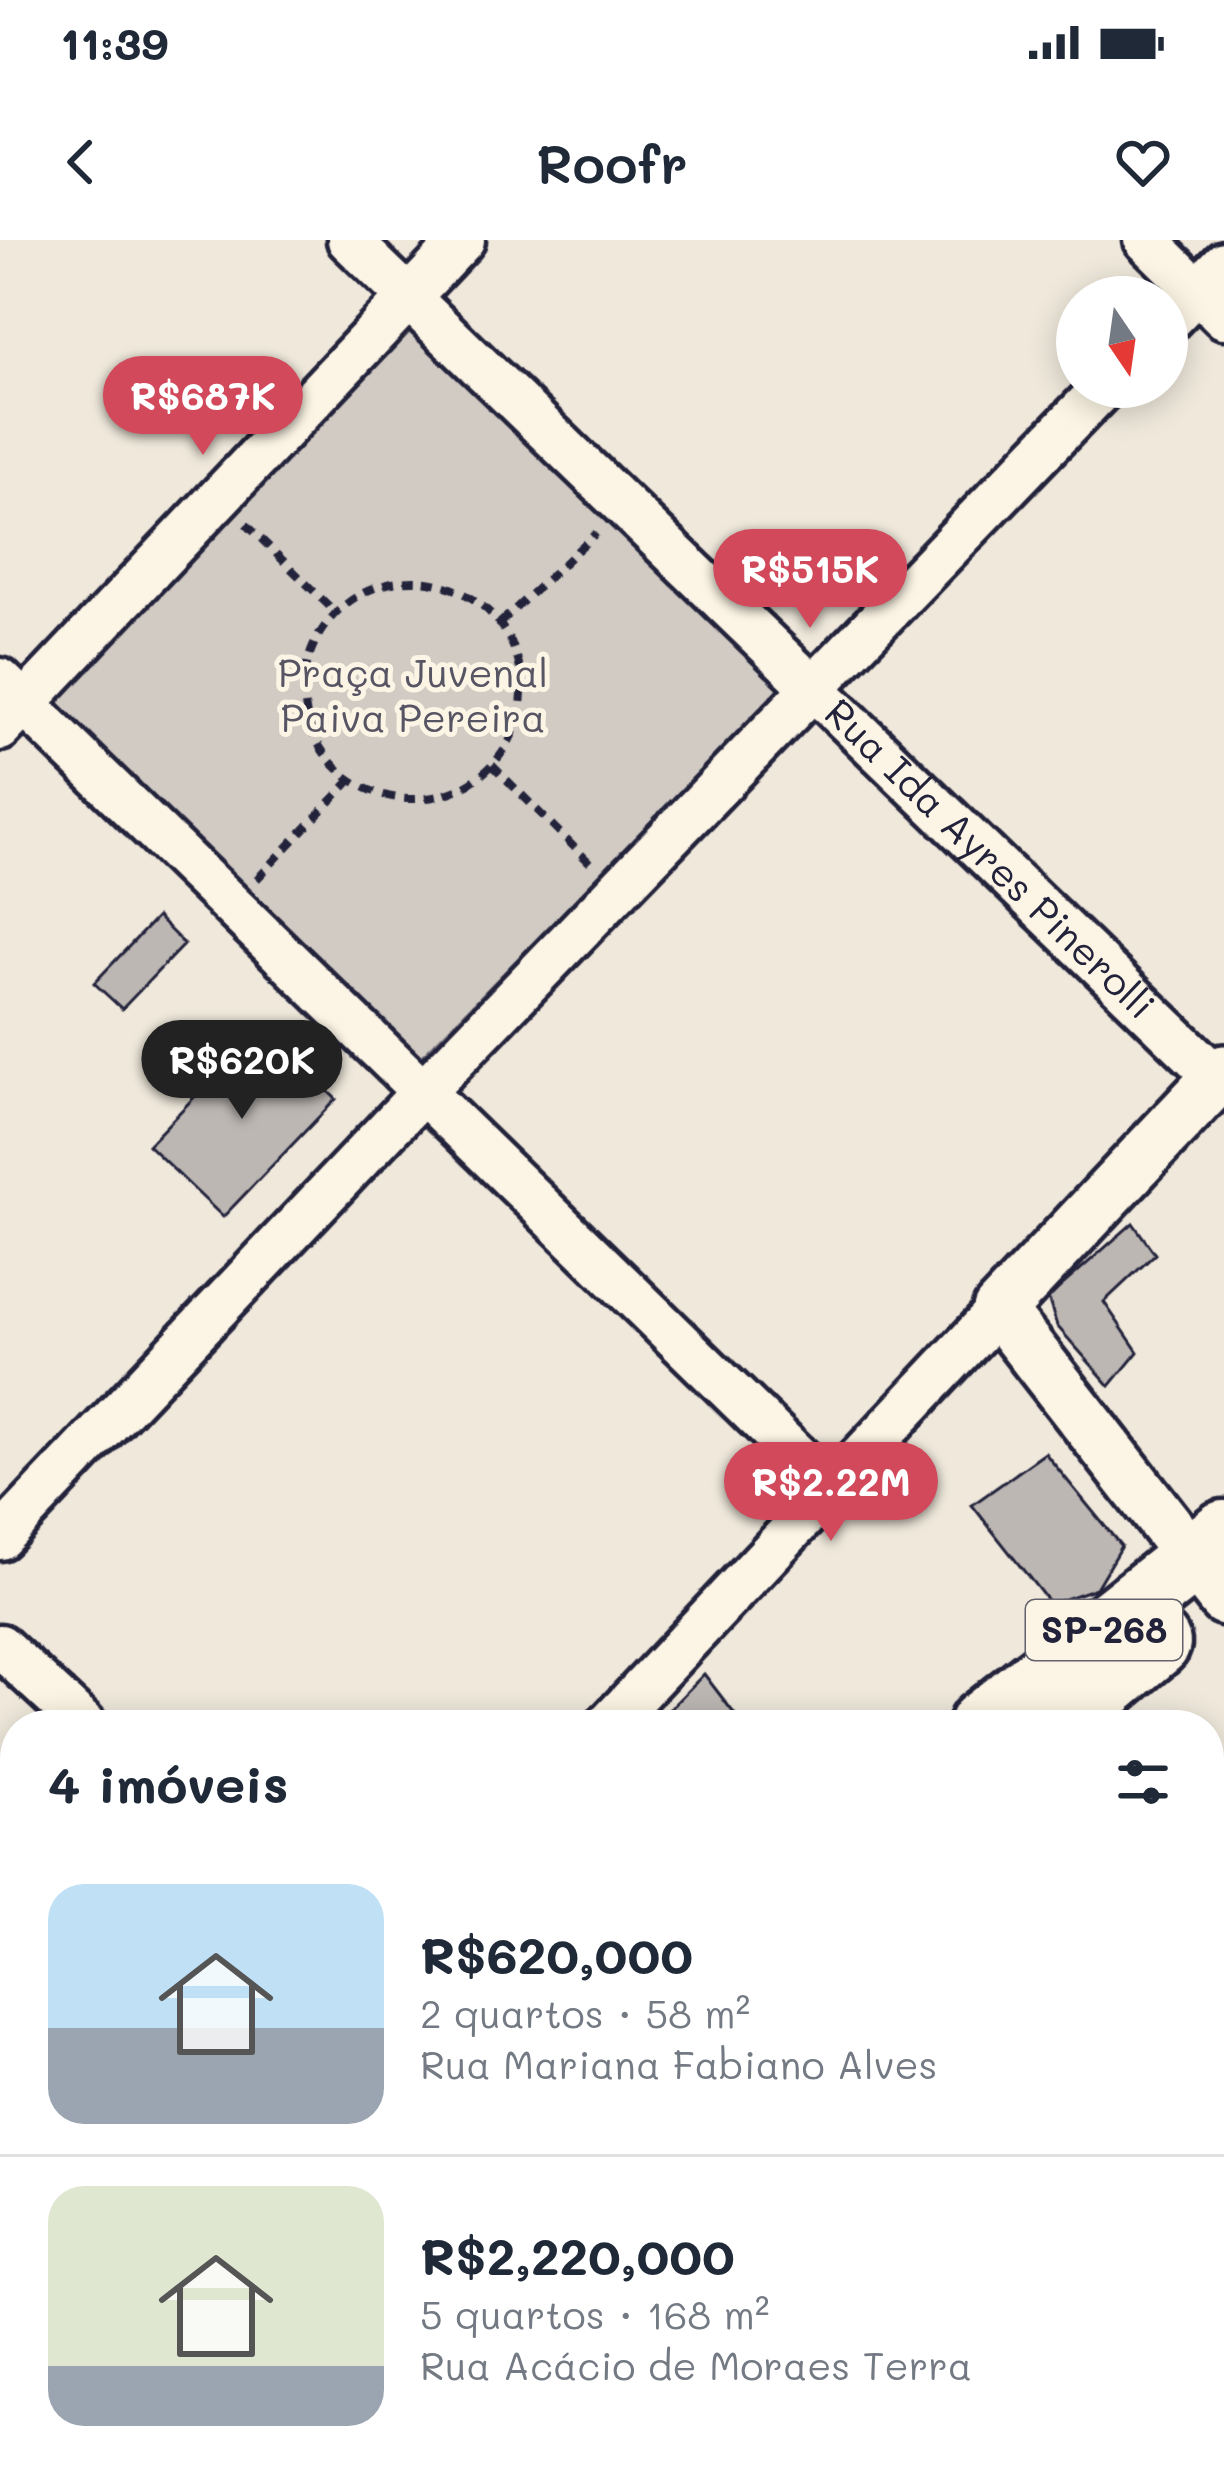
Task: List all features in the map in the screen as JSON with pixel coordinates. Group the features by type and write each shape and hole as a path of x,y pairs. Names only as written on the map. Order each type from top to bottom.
{"main road":[{"name":"SP-268","path":"1005,1710 1217,1574"},
{"name":"SP-268","path":"1075,1710 1217,1574"}],"street":[{"name":"Rua Ida Ayres Pinerolli","path":"349,240 1221,1075"},
{"path":"463,240 219,498 8,704 231,905 830,1489"},
{"path":"1146,240 1215,290 1188,308"},
{"path":"0,1538 1084,408"},
{"path":"622,1710 1221,1075"},
{"path":"999,1310 1217,1574"},
{"path":"0,1646 69,1710"}],"path":[{"path":"219,498 335,612"},
{"path":"500,622 625,506"},
{"path":"405,580 441,584 474,598 500,622 517,654 524,690 518,725 475,782 440,797 404,800 368,791 337,771 315,742 303,707 304,671 316,636 335,612 370,589 405,580"},
{"path":"492,765 618,891"},
{"path":"231,905 351,781"}],"green space":[{"name":"Praça Juvenal Paiva Pereira","path":"408,325 787,686 415,1063 47,705"}],"building":[{"path":"157,917 184,944 122,1009 94,983"},
{"path":"262,1027 336,1099 223,1217 148,1145"},
{"path":"1133,1223 1155,1254 1104,1302 1138,1352 1110,1386 1057,1326 1048,1298"},
{"path":"1045,1453 1121,1546 1096,1588 1050,1604 972,1505"},
{"path":"704,1674 732,1710 669,1710"}]}
